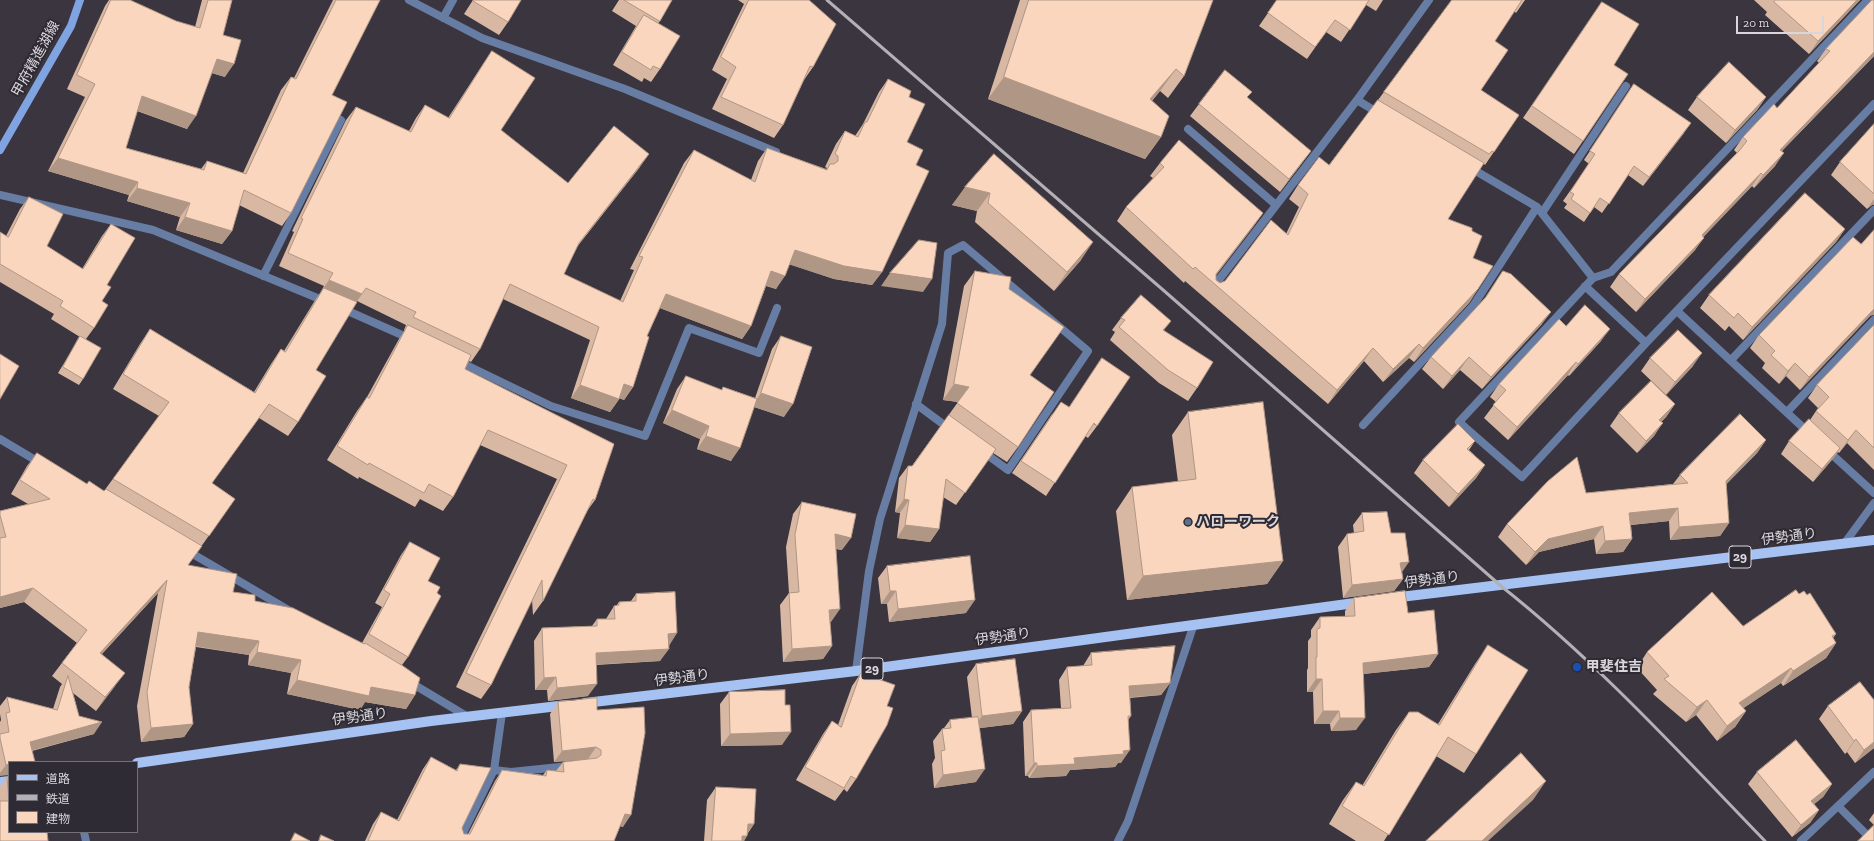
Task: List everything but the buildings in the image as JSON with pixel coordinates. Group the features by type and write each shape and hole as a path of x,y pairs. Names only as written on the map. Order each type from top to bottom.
{"main road":[{"name":"甲府精進湖線","path":"0,150 71,26 80,0"},
{"name":"伊勢通り","path":"138,763 468,717 856,672 1194,624 1379,600 1874,540"}],"street":[{"path":"409,0 482,38 625,89 787,156"},
{"path":"443,18 453,0"},
{"path":"1211,291 1357,100 1429,0"},
{"path":"1868,0 1611,272 1593,278 1459,422 1522,477 1646,343 1874,104"},
{"path":"1363,425 1473,306 1626,86"},
{"path":"1357,100 1390,120"},
{"path":"263,276 341,120"},
{"path":"1188,129 1276,205"},
{"path":"1464,164 1539,210 1593,278"},
{"path":"0,195 153,230 374,321 416,342"},
{"path":"1732,360 1874,210"},
{"path":"856,672 869,571 880,519 942,324 948,253 963,245 1088,351 1008,470 977,448"},
{"path":"1585,286 1646,343"},
{"path":"452,358 551,406 645,436 689,328 759,353 777,308"},
{"path":"1677,311 1732,360 1874,493"},
{"path":"1787,412 1874,320"},
{"path":"916,404 959,435"},
{"path":"0,439 48,467"},
{"path":"1844,544 1874,502"},
{"path":"176,544 298,616"},
{"path":"1118,841 1128,821 1194,624"},
{"path":"400,676 468,717"},
{"path":"459,841 494,770 502,713"},
{"path":"494,770 511,772 580,765"},
{"path":"1801,841 1874,772"},
{"path":"1838,806 1872,841"}],"railway":[{"path":"827,0 1162,289 1571,646 1637,709 1765,841"}],"place":[{"name":"ハローワーク","path":"1188,522"},
{"name":"甲斐住吉","path":"1577,667"}]}
